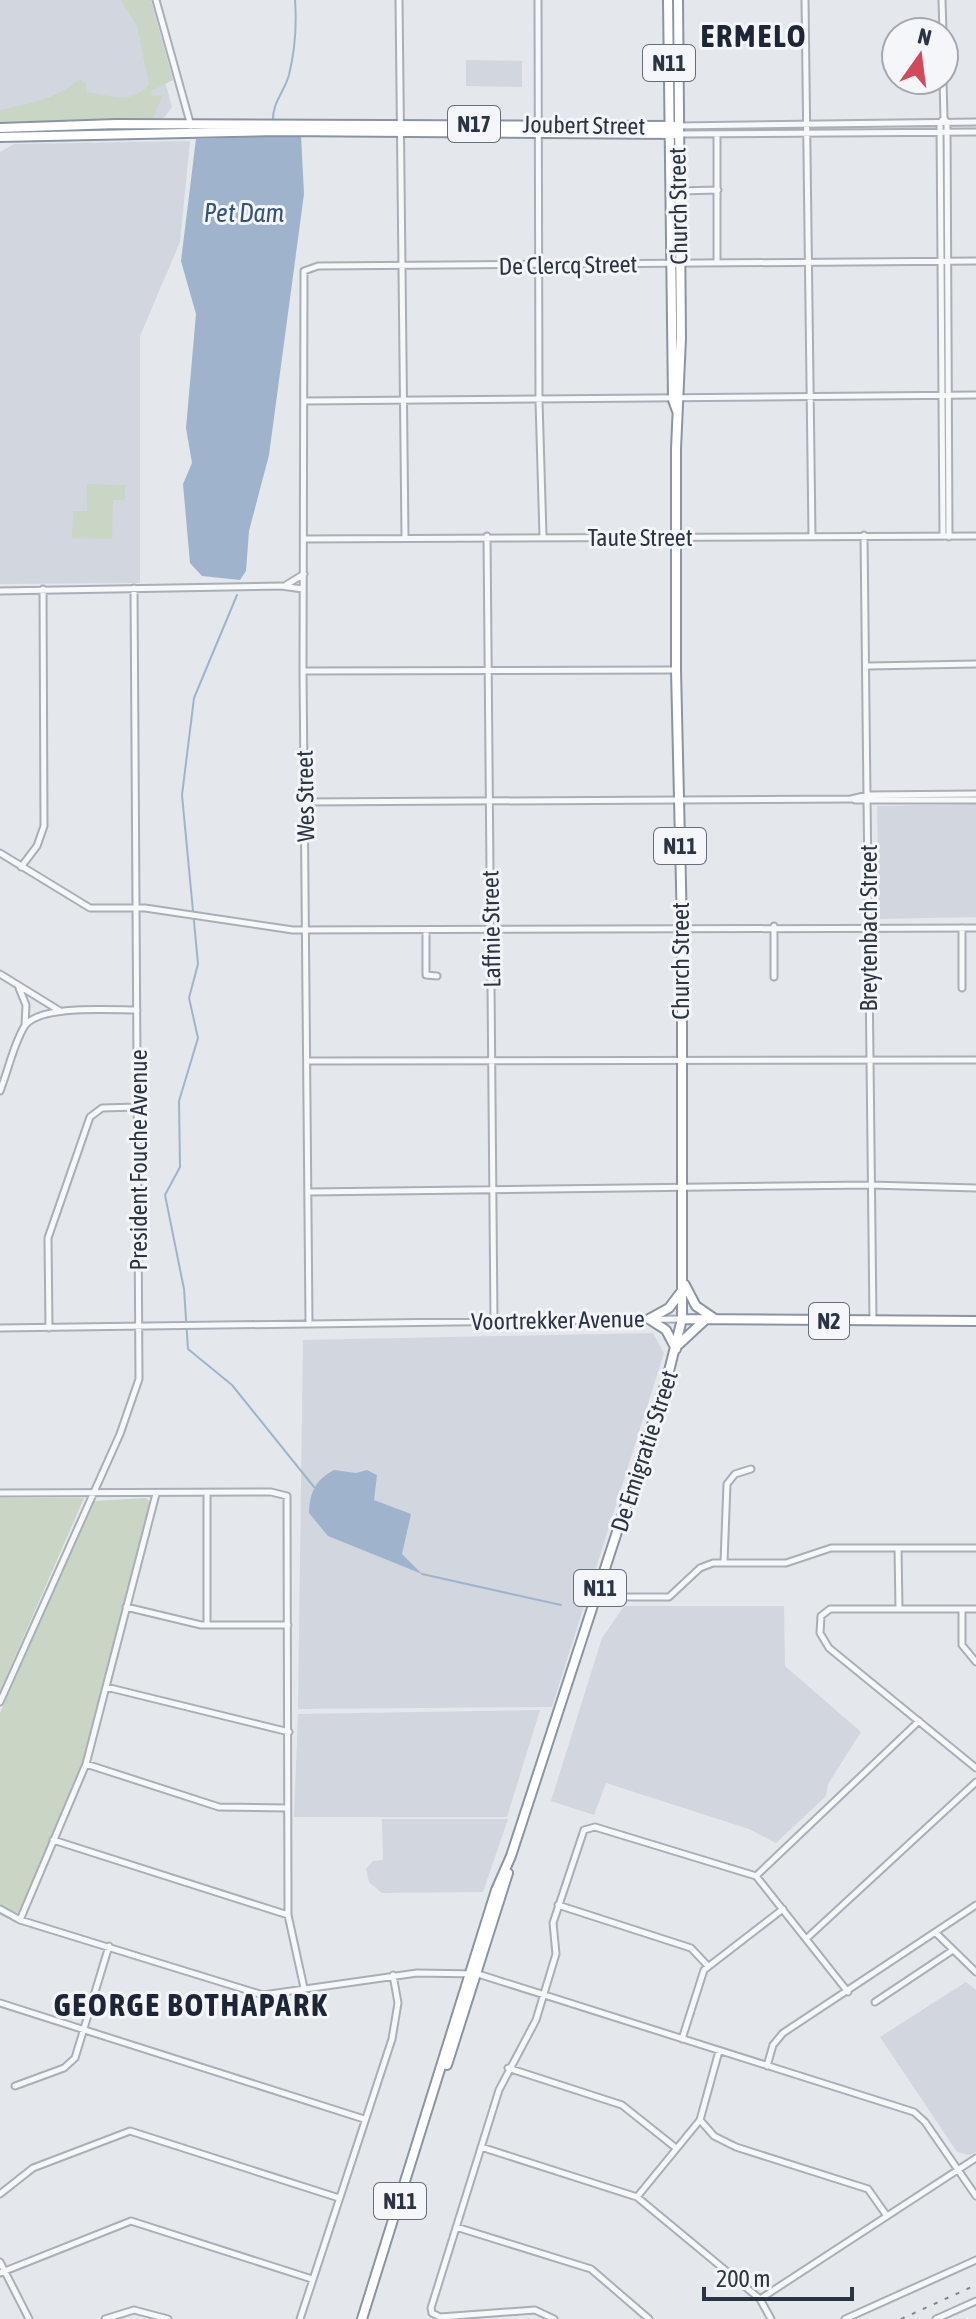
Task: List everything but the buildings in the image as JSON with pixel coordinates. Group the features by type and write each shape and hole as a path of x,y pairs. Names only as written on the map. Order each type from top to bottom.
{"highway":[{"name":"Church Street","path":"668,0 677,400 676,670 682,927 679,1060 683,1188 682,1319"},
{"name":"Church Street","path":"674,264 678,191 673,130 678,0"},
{"name":"Joubert Street","path":"1,135 263,128 673,130"},
{"path":"683,1285 696,1306 712,1319 676,1348 666,1330 649,1319 669,1308 683,1285"},
{"name":"Voortrekker Avenue","path":"682,1319 976,1321"},
{"name":"De Emigratie Street","path":"362,2319 597,1597 676,1348 682,1319"}],"street":[{"path":"156,0 191,129"},
{"path":"399,0 405,536"},
{"path":"538,0 539,401 543,536"},
{"path":"807,2 812,536"},
{"path":"943,96 946,536"},
{"name":"Joubert Street","path":"673,130 717,135 944,121 976,122"},
{"name":"Joubert Street","path":"673,130 976,132"},
{"path":"717,135 717,263"},
{"path":"678,191 718,190"},
{"name":"De Clercq Street","path":"304,271 318,266 976,261"},
{"name":"Wes Street","path":"304,271 303,671 309,1061 309,1322"},
{"path":"304,401 976,395"},
{"name":"Breytenbach Street","path":"864,535 868,666 873,1322"},
{"name":"Taute Street","path":"304,539 405,536 976,536"},
{"name":"Laffnie Street","path":"487,536 494,1321"},
{"path":"281,586 304,574"},
{"path":"0,591 281,586 303,589"},
{"name":"President Fouche Avenue","path":"0,1702 137,1390 138,908 134,588"},
{"path":"21,867 37,846 44,826 43,589"},
{"path":"868,666 976,664"},
{"path":"303,671 676,670"},
{"path":"868,799 976,794"},
{"path":"305,802 976,800"},
{"path":"0,853 90,908 138,908 306,929 976,928"},
{"path":"774,926 774,977"},
{"path":"962,928 962,988"},
{"path":"426,930 426,975 437,976"},
{"path":"0,974 60,1011"},
{"path":"0,1091 25,1025 26,1005 19,987"},
{"path":"25,1025 41,1015 60,1011 137,1010"},
{"path":"309,1061 976,1060"},
{"path":"49,1328 48,1238 90,1117 102,1108 138,1107"},
{"path":"309,1192 870,1185 976,1188"},
{"name":"Voortrekker Avenue","path":"0,1328 682,1319"},
{"path":"724,1562 727,1484 735,1474 751,1469"},
{"path":"0,1493 277,1492 288,1498 288,1915 304,1988"},
{"path":"20,1920 86,1764 156,1494"},
{"path":"207,1494 207,1625"},
{"path":"597,1597 664,1598 675,1593 700,1568 724,1562 786,1563 831,1548 976,1548"},
{"path":"898,1548 899,1609"},
{"path":"126,1607 207,1625 288,1625"},
{"path":"976,1609 833,1609 823,1613 820,1619 820,1633 827,1645 976,1768"},
{"path":"962,1609 962,1645 976,1662"},
{"path":"106,1687 289,1732"},
{"path":"756,1876 919,1721"},
{"path":"86,1764 219,1807 287,1808"},
{"path":"806,1939 976,1782"},
{"path":"554,2319 535,2310 443,2317 432,2311 508,2068 532,2029 556,1954 552,1929 582,1833 590,1827 756,1876 848,1992"},
{"path":"53,1840 288,1915"},
{"path":"558,1905 687,1946 699,1953 708,1966"},
{"path":"767,2066 780,2036 976,1905"},
{"path":"0,1909 20,1920 253,1993 393,1975 474,1973 914,2112 959,2168 976,2196"},
{"path":"682,2039 708,1966 783,1909"},
{"path":"936,1933 976,1972"},
{"path":"15,2086 70,2064 86,2028 109,1946"},
{"path":"875,2002 953,1950"},
{"path":"300,2319 397,2017 393,1975"},
{"path":"0,2003 364,2119"},
{"path":"637,2197 700,2120 719,2051"},
{"path":"508,2068 622,2105 676,2148"},
{"path":"700,2120 714,2136 736,2147 868,2189 887,2216"},
{"path":"0,2194 33,2168 130,2131 339,2198"},
{"path":"481,2147 637,2197 760,2299 771,2319"},
{"path":"760,2299 976,2158"},
{"path":"2,2272 126,2221 312,2279"},
{"path":"456,2227 596,2272 649,2319"},
{"path":"845,2319 976,2260"},
{"path":"0,2262 2,2272 29,2319"},
{"path":"936,2319 976,2301"},
{"path":"105,2319 134,2310 168,2319"}],"shaded area":[{"path":"0,0 143,0 172,107 164,118 0,118"},
{"path":"466,60 522,61 522,87 466,86"},
{"path":"190,141 180,242 140,336 140,583 0,584 0,152 14,144"},
{"path":"976,804 976,917 879,919 877,806"},
{"path":"653,1333 664,1353 552,1707 298,1709 303,1340"},
{"path":"624,1606 784,1606 785,1666 861,1732 828,1784 826,1796 776,1843 749,1829 606,1783 594,1815 551,1801 602,1638"},
{"path":"540,1710 507,1817 294,1817 298,1714"},
{"path":"382,1819 508,1819 483,1892 382,1893 369,1882 366,1869 373,1861 383,1860"},
{"path":"966,1982 976,1990 976,2152 970,2155 957,2152 880,2037"}],"green space":[{"path":"121,0 151,0 173,80 151,91 152,96 163,95 153,118 0,123 0,110 52,96 79,79 86,84 86,92 120,97 135,95 149,84 137,26"},
{"path":"87,484 125,485 125,500 113,500 112,539 72,538 73,511 87,511"},
{"path":"0,1498 84,1498 0,1691"},
{"path":"146,1498 151,1503 84,1761 24,1906 17,1913 0,1905 0,1713 93,1501"}],"water":[{"name":"Pet Dam","path":"301,135 304,194 269,455 249,531 246,571 240,580 202,576 190,563 183,484 192,463 186,428 196,314 181,261 196,139"},
{"path":"334,1470 356,1473 367,1470 377,1475 374,1500 411,1514 402,1554 422,1574 328,1536 309,1513 312,1493 318,1482"}],"waterway":[{"path":"273,122 274,109 287,81 293,56 295,0"},
{"path":"237,595 194,698 182,795 198,964 189,998 198,1038 179,1101 180,1167 165,1195 184,1289 188,1349 232,1385 314,1487"},
{"path":"422,1574 561,1605"}],"railway":[{"path":"901,2319 976,2285"}],"district":[{"name":"ERMELO","path":"754,35"},
{"name":"GEORGE BOTHAPARK","path":"191,2004"}]}
